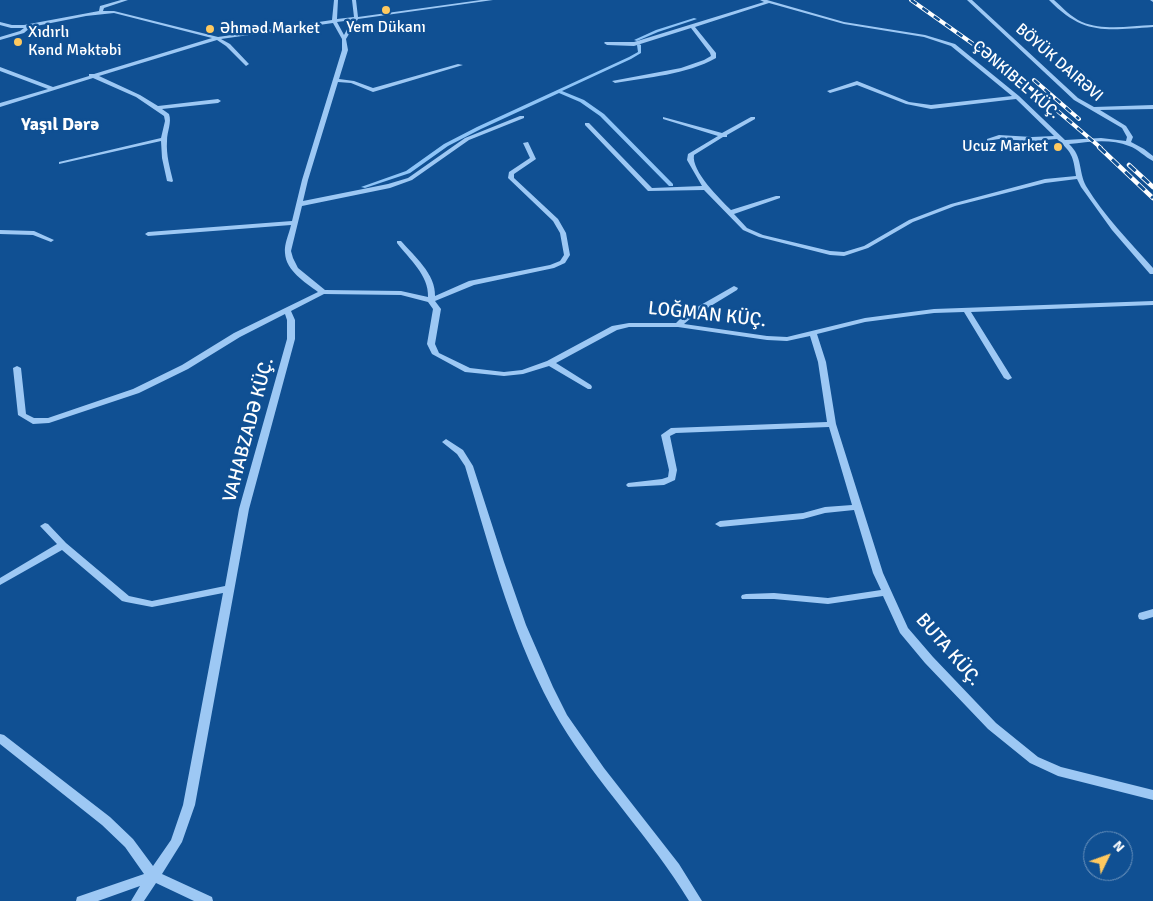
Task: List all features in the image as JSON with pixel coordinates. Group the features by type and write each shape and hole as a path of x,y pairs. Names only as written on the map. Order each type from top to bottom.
{"street":[{"path":"102,11 102,7 106,5 126,0"},
{"path":"323,292 293,268 288,261 290,237 338,80 345,50 344,39 334,21 336,0"},
{"path":"344,39 356,18 354,0"},
{"path":"0,105 91,75 217,38 491,0"},
{"name":"BÖYÜK DAIRƏVI","path":"969,0 1076,99 1124,127 1130,136 1128,142"},
{"path":"1051,0 1073,19 1084,23 1109,27 1153,26"},
{"path":"608,43 634,44 765,1"},
{"name":"ÇƏNKIBEL KÜÇ.","path":"765,1 844,23 925,36 954,45 1017,97 1074,151 1077,161 1078,178 1114,229 1153,272"},
{"path":"431,3 438,7"},
{"path":"0,23 14,27 30,27 102,11 126,14 217,38 228,45 246,64"},
{"path":"615,81 684,68 710,60 714,57 713,53 692,26"},
{"path":"0,39 22,32 30,27"},
{"path":"338,80 352,82 373,90 460,65"},
{"path":"0,69 51,88"},
{"path":"91,75 138,96 167,114 168,121 163,133 163,139 170,181"},
{"path":"830,91 857,83 908,103 931,107 1017,97"},
{"path":"158,108 218,101"},
{"path":"1091,109 1153,107"},
{"path":"300,204 390,186 410,179 467,139 522,117"},
{"path":"665,118 725,136"},
{"path":"753,118 725,136 691,154 690,160 706,188 745,229 761,236 830,253 844,254 866,248 911,221 945,207 1045,181 1078,178"},
{"path":"587,124 650,190 706,188"},
{"path":"989,140 1000,137 1032,140 1060,137"},
{"path":"62,163 163,139"},
{"path":"1066,142 1112,140 1128,142 1141,148 1153,159"},
{"path":"17,368 22,415 33,421 48,420 136,391 186,367 237,336 323,292 401,293 431,300 472,284 552,267 563,262 567,255 563,233 556,220 511,178 511,173 533,159 526,143"},
{"path":"729,213 778,198"},
{"path":"148,234 294,223"},
{"path":"0,232 34,233 51,240"},
{"path":"398,242 429,280 434,290 431,300"},
{"path":"678,326 688,316 734,288"},
{"name":"LOĞMAN KÜÇ.","path":"431,300 437,309 431,344 436,354 468,370 504,374 523,372 550,363 615,328 650,323 787,339 865,320 966,309 1153,303"},
{"path":"966,309 1008,378"},
{"name":"VAHABZADƏ KÜÇ.","path":"137,901 176,842 189,805 244,508 291,339 291,320 287,310"},
{"name":"BUTA KÜÇ.","path":"813,334 822,362 832,424 857,506 878,573 904,630 928,660 992,726 1034,760 1058,771 1153,795"},
{"path":"550,363 588,387"},
{"path":"630,485 664,482 672,478 673,470 665,435 674,430 832,424"},
{"path":"446,442 460,452 469,466 514,604 536,659 563,717 592,760 669,859 696,901"},
{"path":"720,524 803,516 825,510 857,506"},
{"path":"45,526 63,545 126,599 152,604 229,588"},
{"path":"0,582 63,545"},
{"path":"746,597 774,596 828,601 887,592"},
{"path":"0,738 106,822 129,843 153,876 207,901"},
{"path":"82,901 153,876"}],"waterway":[{"path":"636,40 695,19"},
{"path":"558,91 630,58 640,52 639,45"},
{"path":"363,187 408,172 446,145 558,91"},
{"path":"558,91 582,101 602,115 671,185"}],"railway":[{"path":"911,0 1007,68 1101,148"},
{"path":"1034,80 1079,119"},
{"path":"1099,147 1153,198"},
{"path":"1129,165 1153,187"}],"place":[{"name":"Yem Dükanı","path":"386,10"},
{"name":"Əhməd Market","path":"210,29"},
{"name":"Xıdırlı Kənd Məktəbi","path":"18,42"},
{"name":"Ucuz Market","path":"1058,147"}],"district":[{"name":"Yaşıl Dərə","path":"60,125"}]}
